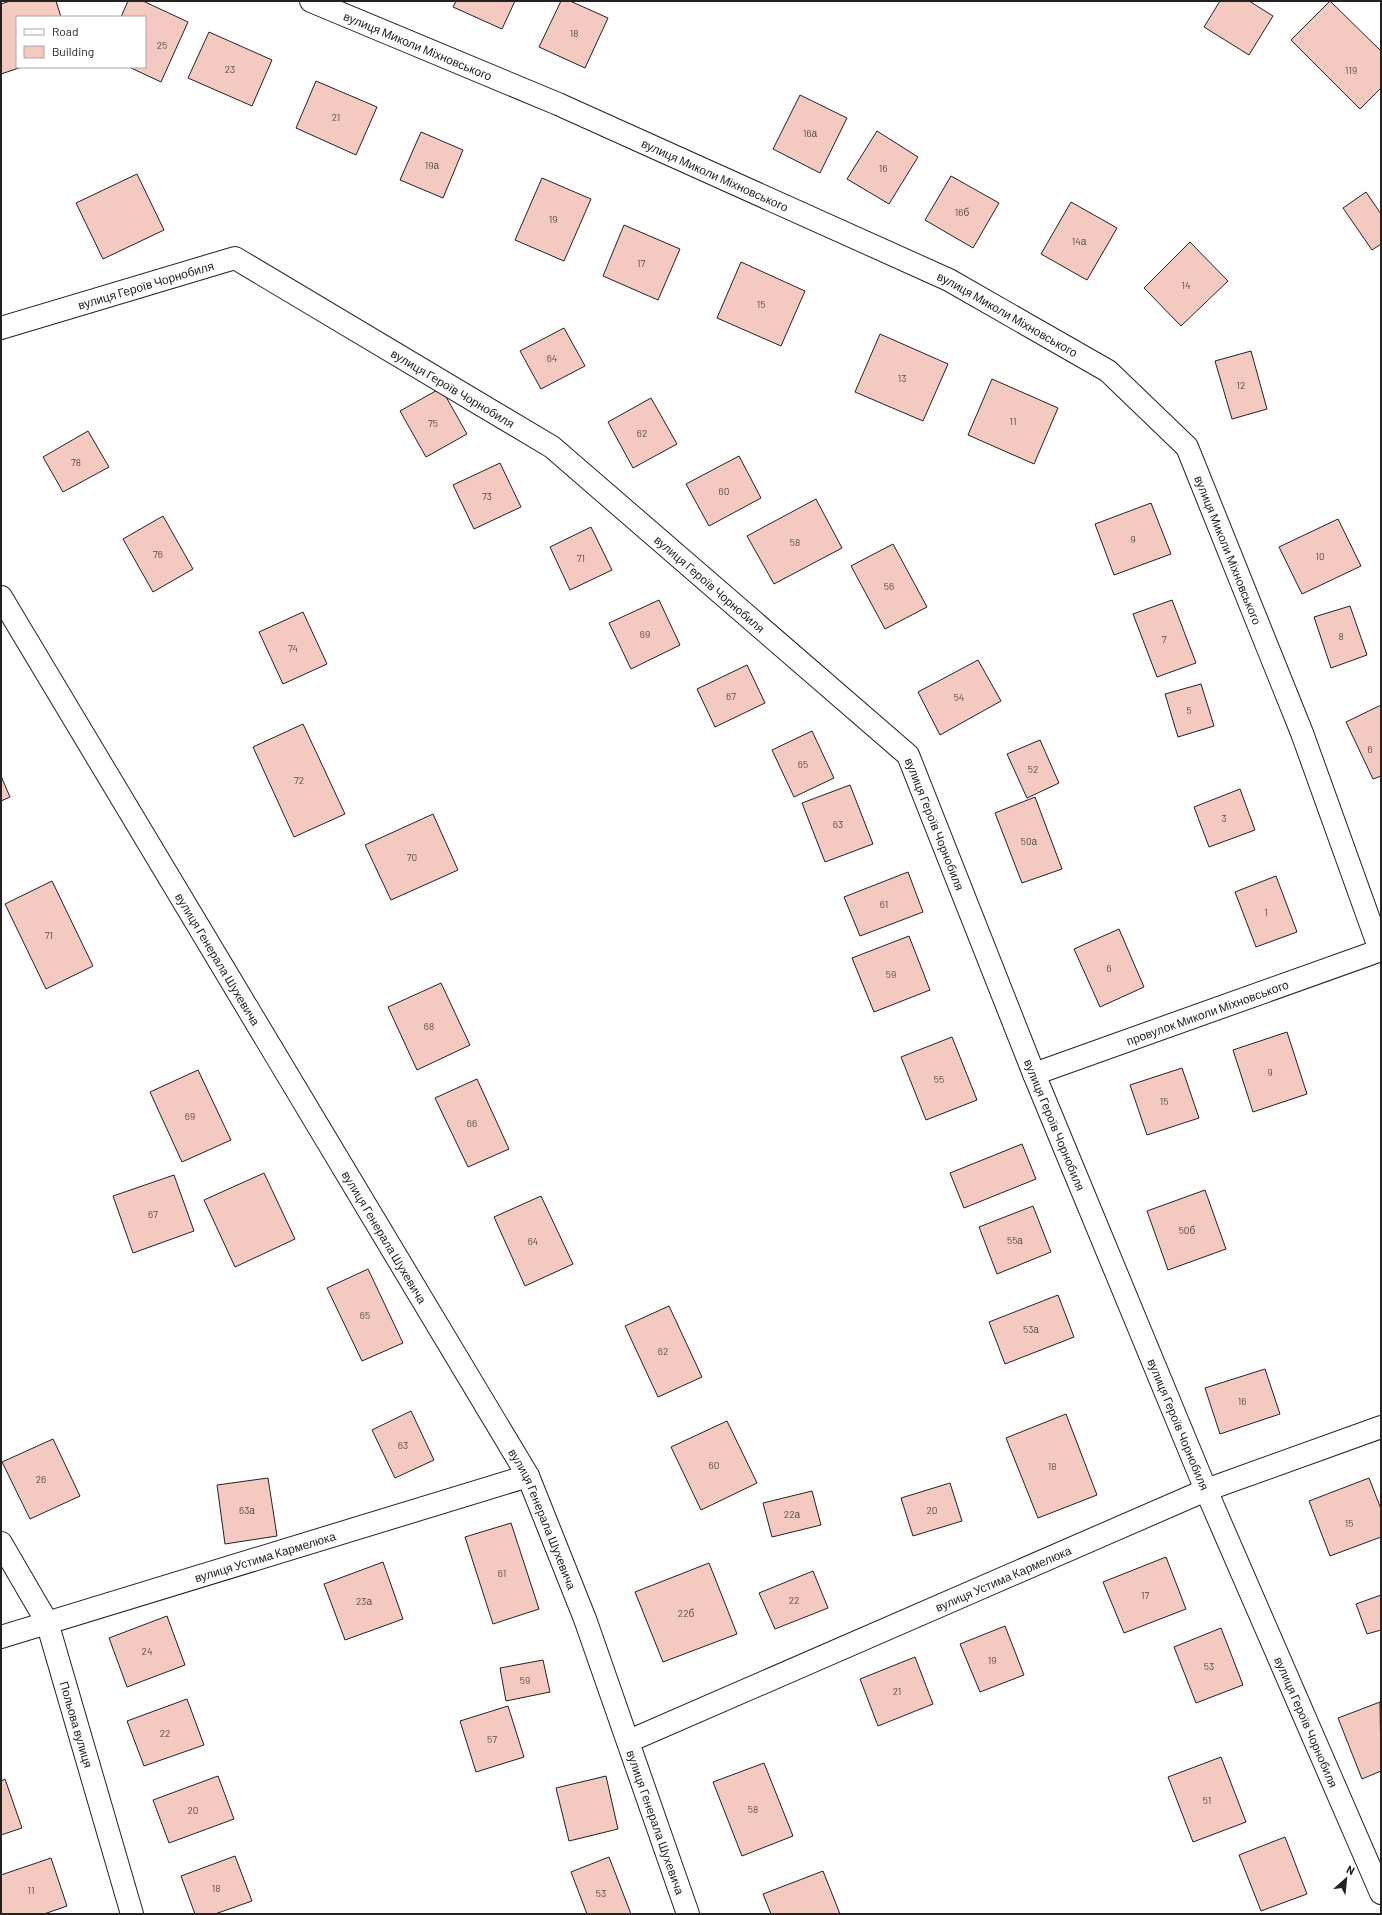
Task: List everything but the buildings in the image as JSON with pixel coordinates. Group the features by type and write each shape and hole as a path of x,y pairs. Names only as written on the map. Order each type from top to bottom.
{"street":[{"name":"вулиця Миколи Міхновського","path":"311,1 558,104 949,280 1108,371 1187,447 1302,733 1380,950"},
{"name":"вулиця Героїв Чорнобиля","path":"1,328 235,258 552,447 908,755 1034,1074 1206,1490 1381,1894"},
{"name":"вулиця Генерала Шухевича","path":"1,597 528,1476 585,1619 629,1741 688,1914"},
{"name":"провулок Миколи Міхновського","path":"1034,1074 1380,950"},
{"name":"вулиця Устима Кармелюка","path":"629,1741 1206,1490 1381,1427"},
{"name":"вулиця Устима Кармелюка","path":"1,1636 528,1476"},
{"name":"Польова вулиця","path":"1,1543 48,1622 132,1914"}]}
